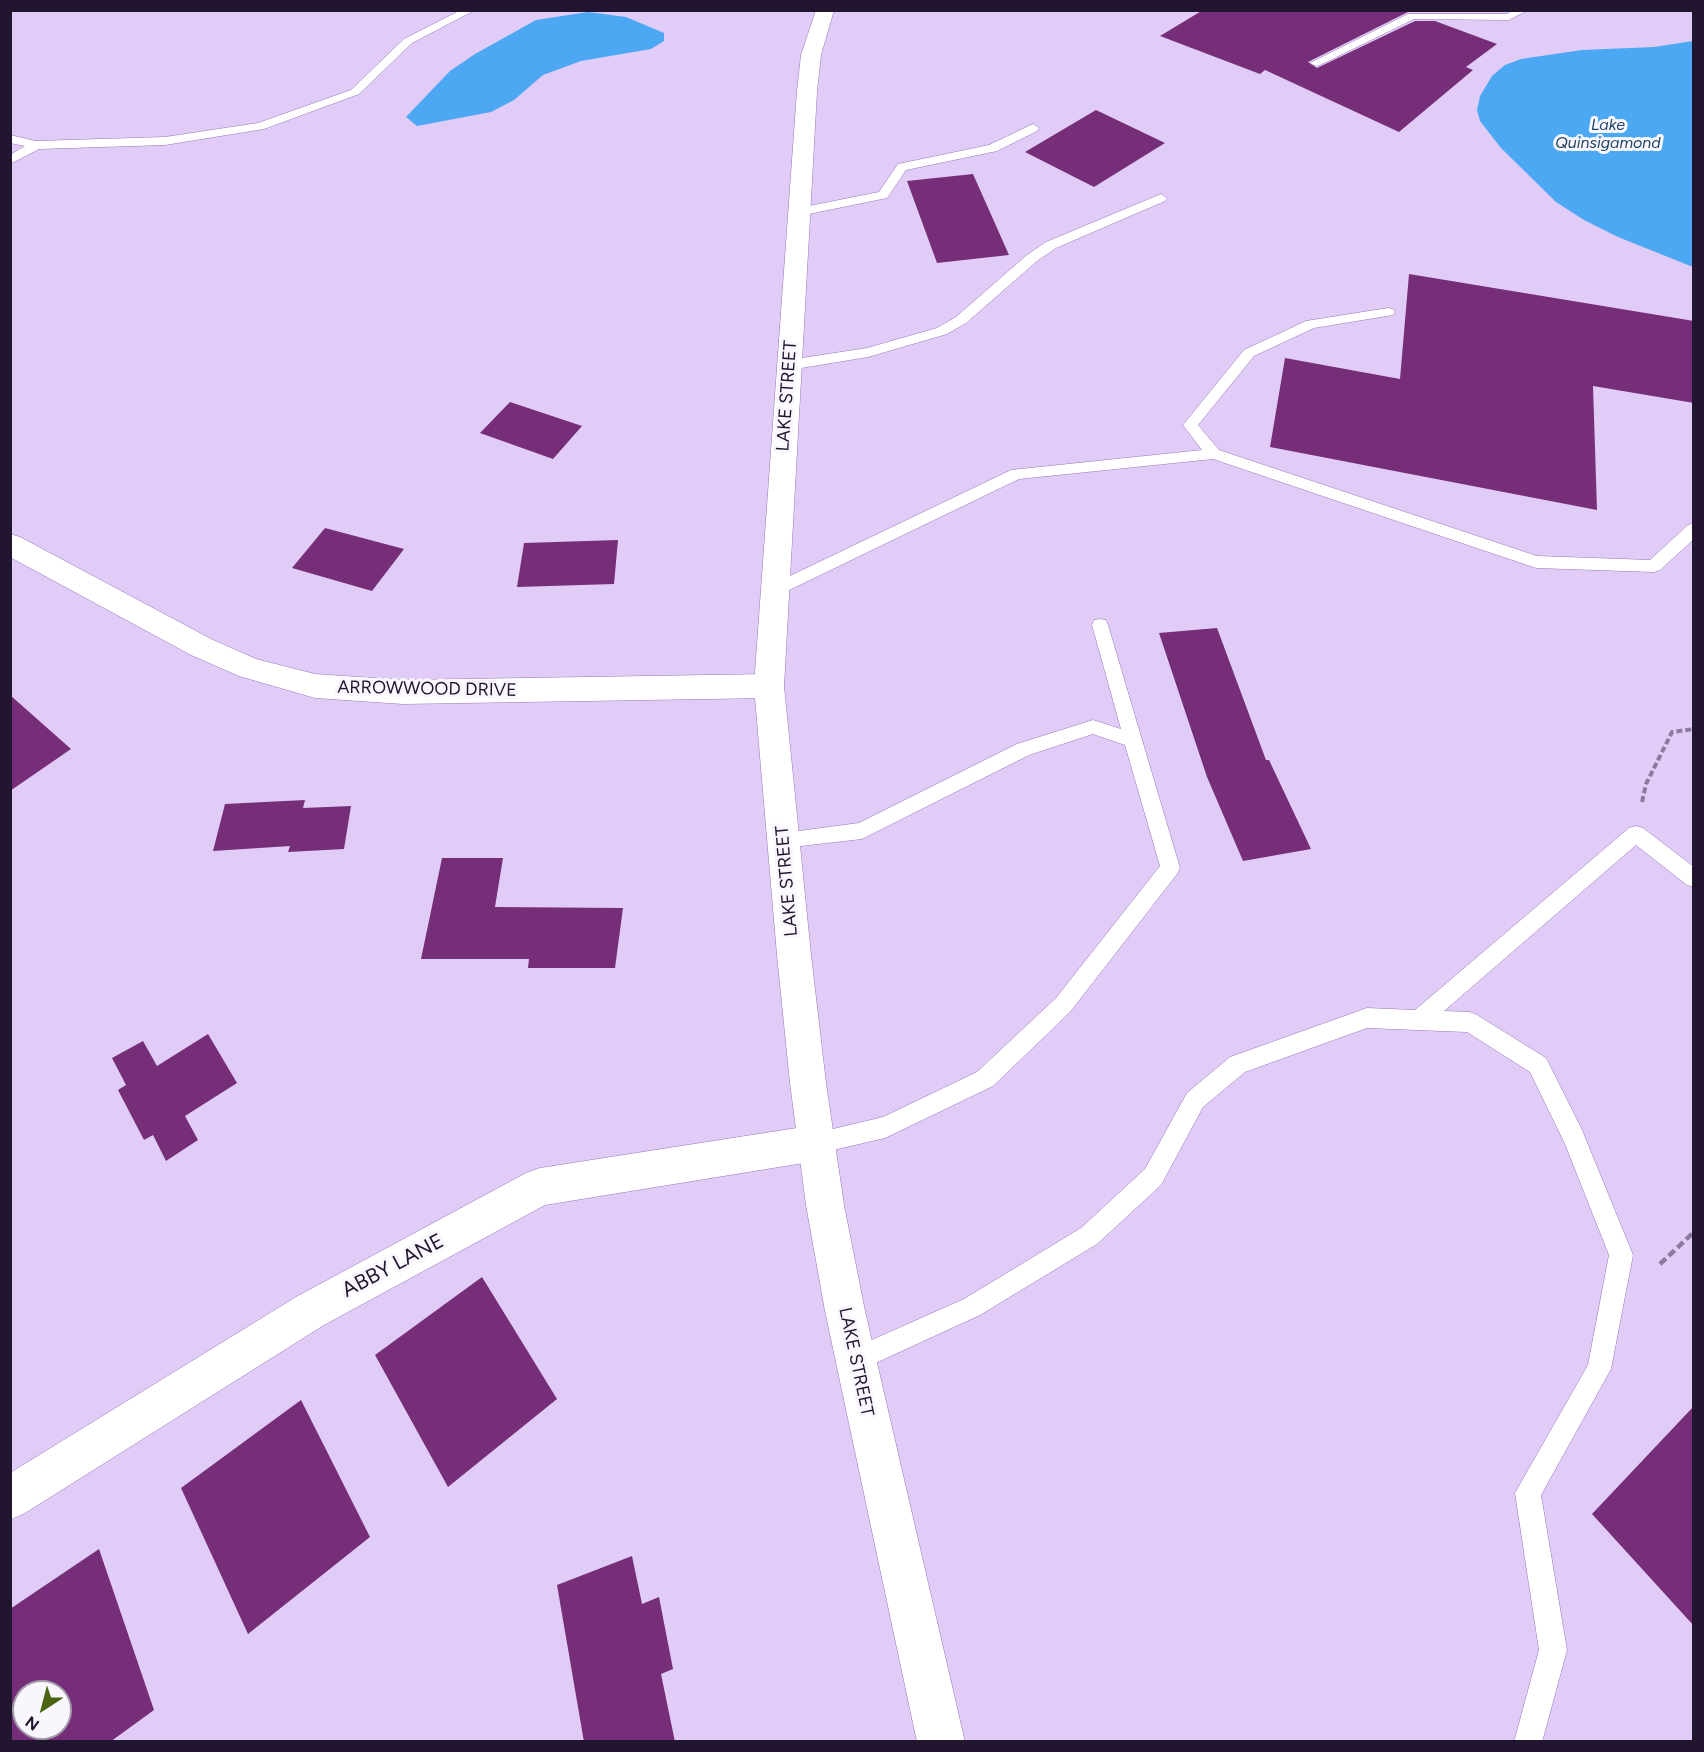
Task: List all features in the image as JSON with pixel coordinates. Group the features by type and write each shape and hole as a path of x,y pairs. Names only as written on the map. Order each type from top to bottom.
{"main road":[{"name":"LAKE STREET","path":"825,10 809,67 769,686 795,965 816,1143 833,1249 941,1742"},
{"name":"ARROWWOOD DRIVE","path":"10,544 201,647 249,668 315,686 403,692 769,686"},
{"name":"ABBY LANE","path":"10,1498 310,1311 540,1187 816,1143"}],"lane":[{"path":"10,139 36,145 165,141 260,126 355,92 408,41 470,10"},
{"path":"1316,63 1412,15 1509,17 1523,10"},
{"path":"799,212 884,195 902,166 993,148 1033,128"},
{"path":"10,160 36,145"},
{"path":"789,365 868,352 942,331 961,320 1032,258 1051,245 1161,198"},
{"path":"1214,454 1190,425 1249,353 1311,324 1388,312"},
{"path":"775,590 1016,474 1214,454 1536,562 1654,566 1694,529"},
{"path":"816,1143 885,1127 985,1079 1063,1005 1170,867 1100,626"},
{"path":"783,840 862,831 1023,749 1094,728 1133,740"},
{"path":"1419,1020 1636,834 1694,879"},
{"path":"856,1360 972,1307 1089,1236 1153,1177 1195,1100 1238,1064 1367,1018 1470,1022 1538,1065 1574,1137 1621,1255 1599,1369 1528,1493 1553,1650 1528,1742"}],"path":[{"path":"1636,834 1646,784 1672,732 1694,729"}],"water":[{"path":"588,12 626,17 664,33 664,41 651,49 581,61 543,75 514,100 491,112 417,126 406,117 450,71 475,54 536,20"},
{"name":"Lake Quinsigamond","path":"1693,41 1693,267 1618,237 1584,220 1556,202 1501,148 1480,121 1477,110 1480,96 1492,76 1505,65 1521,59 1582,50 1654,47"}],"building":[{"path":"1203,10 1408,12 1308,62 1317,68 1415,21 1435,21 1497,44 1466,67 1473,70 1399,132 1265,70 1260,74 1160,36"},
{"path":"1096,110 1165,143 1094,187 1025,152"},
{"path":"973,174 1009,255 937,263 907,181"},
{"path":"1409,274 1694,321 1694,403 1593,386 1597,510 1270,447 1285,358 1400,379"},
{"path":"510,402 582,426 553,459 480,433"},
{"path":"325,528 404,549 372,591 292,568"},
{"path":"618,540 614,584 517,587 524,543"},
{"path":"1217,628 1266,760 1269,760 1311,849 1243,861 1207,777 1159,633"},
{"path":"10,695 71,749 10,791"},
{"path":"305,800 303,808 351,806 344,849 288,852 290,846 213,851 225,804"},
{"path":"442,858 503,858 495,907 623,908 615,968 528,968 529,959 421,959"},
{"path":"208,1034 237,1083 185,1116 198,1140 166,1161 153,1135 144,1140 118,1090 126,1085 112,1058 143,1041 157,1066"},
{"path":"482,1277 557,1399 448,1487 375,1355"},
{"path":"301,1400 370,1537 248,1634 181,1488"},
{"path":"1694,1406 1694,1626 1592,1514"},
{"path":"99,1549 154,1710 110,1742 10,1742 10,1609"},
{"path":"632,1556 642,1604 659,1597 673,1669 661,1674 675,1742 584,1742 557,1585"}]}
